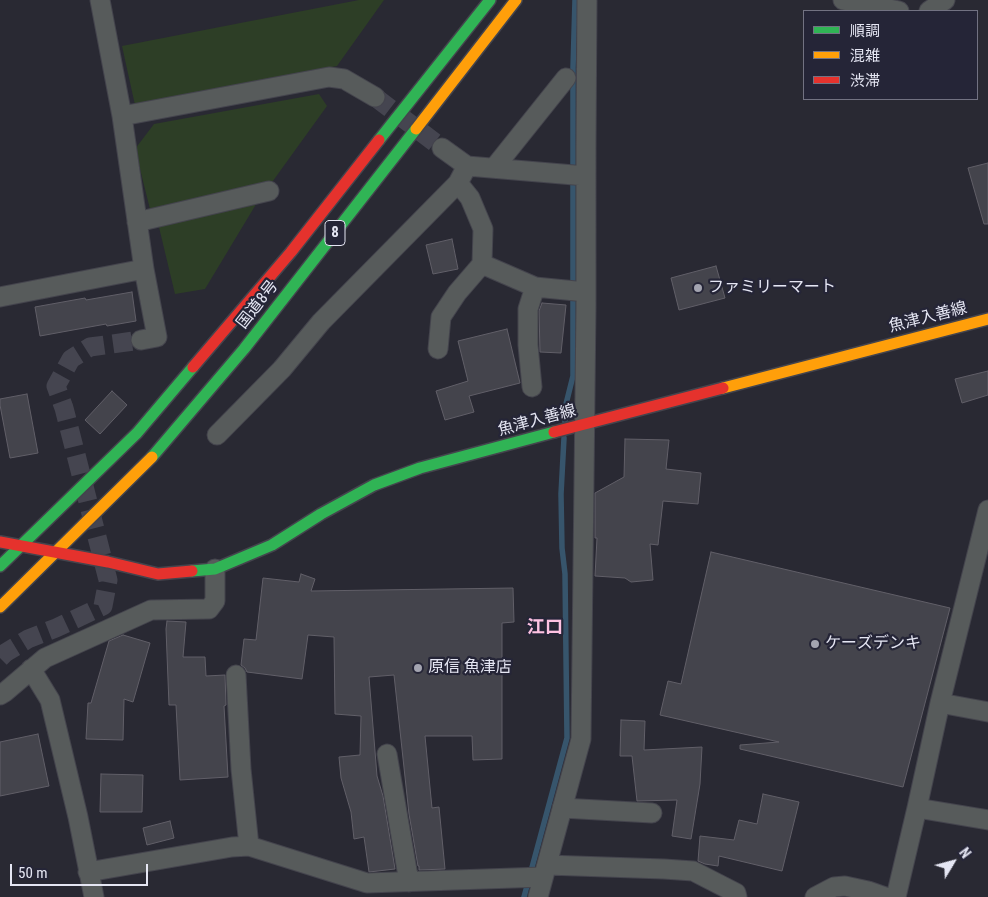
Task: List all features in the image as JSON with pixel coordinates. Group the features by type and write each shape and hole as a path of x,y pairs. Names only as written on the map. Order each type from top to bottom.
{"main road":[{"name":"国道8号","path":"0,566 143,425 291,252 490,0"},
{"name":"国道8号","path":"0,607 148,460 244,349 445,94 516,0"},
{"name":"魚津入善線","path":"0,542 108,562 158,574 215,569 272,545 321,514 374,485 420,468 988,319"}],"street":[{"path":"100,0 122,116 144,269 157,337 140,340"},
{"path":"538,897 581,739 587,0"},
{"path":"843,0 894,10"},
{"path":"930,10 945,0"},
{"path":"122,116 328,77 344,79 375,98"},
{"path":"494,168 566,78"},
{"path":"442,148 467,166 586,176"},
{"path":"217,435 282,369 321,322 458,183 467,166"},
{"path":"438,349 441,317 457,293 482,264 483,229 470,198 458,183"},
{"path":"137,222 269,191"},
{"path":"482,264 534,288 586,292"},
{"path":"0,298 144,269"},
{"path":"532,387 528,345 528,309 534,288"},
{"path":"896,897 918,808 940,703 988,510"},
{"path":"0,695 45,658 151,610 209,609 215,601 215,569"},
{"path":"31,669 50,700 76,808 94,897"},
{"path":"236,675 249,846"},
{"path":"940,703 988,712"},
{"path":"387,754 409,882"},
{"path":"562,808 652,813"},
{"path":"918,808 988,820"},
{"path":"88,872 232,847 249,846 366,883 409,882 545,871 664,869 693,871 736,893 737,897"},
{"path":"815,897 834,887 845,886 885,897"}],"green space":[{"path":"359,0 384,0 337,66 135,105 122,46"},
{"path":"319,94 327,106 270,185 150,209 135,149 154,124"},
{"path":"261,196 205,289 175,294 158,223"}],"building":[{"path":"988,163 988,224 984,224 968,168"},
{"path":"452,239 458,269 433,274 426,245"},
{"name":"ファミリーマート","path":"716,266 725,298 679,310 671,278"},
{"path":"132,292 136,321 107,326 106,324 40,336 35,307"},
{"path":"542,303 566,305 561,353 540,352 539,311"},
{"path":"507,329 520,383 469,396 474,412 445,420 436,391 468,381 458,341"},
{"path":"988,371 988,395 962,403 955,379"},
{"path":"112,391 127,405 100,434 85,420"},
{"path":"27,394 38,453 10,458 0,399"},
{"path":"625,439 669,440 666,469 701,473 698,504 663,501 658,545 650,544 653,580 631,582 625,578 595,576 597,538 595,538 595,493 624,477"},
{"name":"ケーズデンキ","path":"711,552 950,608 903,787 740,749 740,745 779,742 660,715 668,681 681,684"},
{"name":"原信 魚津店","path":"301,574 315,579 311,591 513,588 514,622 502,623 502,759 473,760 472,736 425,736 432,808 439,807 445,869 419,870 409,814 394,675 369,677 377,776 383,796 395,869 369,872 364,837 354,839 351,812 341,778 339,757 360,755 361,716 335,714 334,637 308,635 302,679 247,672 241,665 244,639 256,640 263,578 299,582"},
{"path":"167,621 186,622 183,657 205,657 206,676 225,675 226,705 224,706 228,777 180,780 176,705 169,705"},
{"path":"123,635 150,643 133,702 124,699 123,740 86,739 88,703 91,703 109,641"},
{"path":"621,720 645,721 644,750 702,747 700,784 691,839 672,836 677,800 637,801 632,756 620,756"},
{"path":"38,734 49,786 0,796 0,742"},
{"path":"101,774 143,775 142,812 100,812"},
{"path":"763,794 799,802 782,871 719,856 718,866 698,861 700,836 734,840 739,820 757,824"},
{"path":"170,821 174,838 147,845 143,828"}],"waterway":[{"path":"565,423 565,408 573,376 573,68 575,0"},
{"path":"524,897 567,738 565,574 562,548 561,494 564,438"}],"tunnel":[{"path":"375,97 442,148"},
{"path":"0,658 28,639 103,606 108,580 64,408 56,386 71,359 90,347 141,340"}],"traffic: fast":[{"path":"379,140 490,0"},
{"path":"152,457 244,349 416,129"},
{"path":"0,566 137,433 193,367"},
{"path":"192,571 215,569 272,545 321,514 374,485 420,468 554,432"}],"traffic: slow":[{"path":"416,129 516,0"},
{"path":"723,388 988,319"},
{"path":"0,607 152,457"}],"traffic: jam":[{"path":"193,367 291,252 379,140"},
{"path":"554,432 723,388"},
{"path":"0,542 108,562 158,574 192,571"}],"place":[{"name":"ファミリーマート","path":"698,288"},
{"name":"ケーズデンキ","path":"815,644"},
{"name":"原信 魚津店","path":"418,668"}],"district":[{"name":"江口","path":"545,628"}]}
